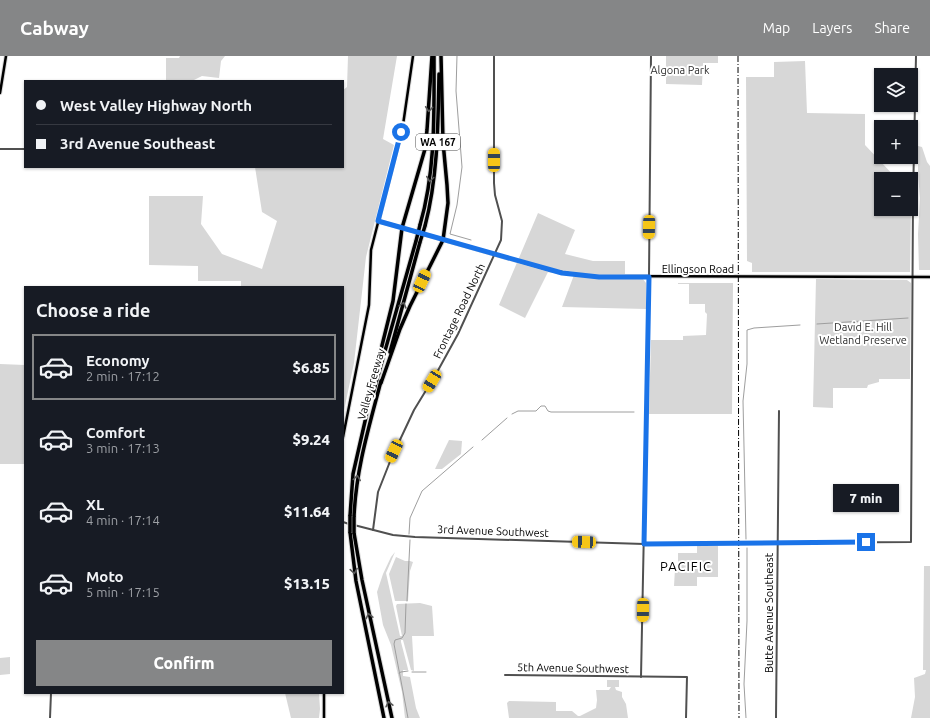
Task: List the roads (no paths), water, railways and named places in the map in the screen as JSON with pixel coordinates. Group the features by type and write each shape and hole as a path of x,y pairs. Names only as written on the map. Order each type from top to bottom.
{"highway":[{"name":"Valley Freeway","path":"352,516 361,454 418,241 428,190 432,158 433,56"},
{"path":"366,417 368,402 393,301 402,228 424,149 433,56"},
{"name":"Valley Freeway","path":"384,718 356,581 352,533 353,474 366,417 418,241 425,226 431,200 436,164 440,56"},
{"path":"381,383 403,323 443,240 448,204 443,142 440,56"},
{"name":"Valley Freeway","path":"352,533 392,718"}],"main road":[{"path":"0,93 6,56"},
{"path":"344,432 369,306 370,256 403,125 413,56"},
{"name":"Ellingson Road","path":"378,221 549,270 574,275 599,277 930,277"},
{"path":"324,694 324,718"}],"street":[{"name":"Frontage Road North","path":"373,530 378,492 383,478 409,421 458,335 501,240 502,220 495,195 494,183 494,56"},
{"path":"642,678 651,56"},
{"path":"914,277 913,198 916,56"},
{"path":"0,149 24,149"},
{"name":"3rd Avenue Southwest","path":"344,522 408,537 644,544 911,542 914,277"},
{"name":"Butte Avenue Southeast","path":"776,718 779,411"},
{"name":"5th Avenue Southwest","path":"505,675 642,678 687,677 686,685"},
{"path":"681,677 686,685 686,718"},
{"path":"50,718 51,694"}],"waterway":[{"path":"457,56 456,91 462,167 457,205 450,234 471,240"},
{"path":"817,324 908,318"},
{"path":"746,539 743,401 747,364 747,330 754,328 800,325"},
{"path":"512,414 518,411 536,411 541,406 545,406 548,411 551,412 634,412"},
{"path":"482,440 507,418"},
{"path":"409,534 410,518 422,491 473,447"},
{"path":"407,601 410,540"},
{"path":"746,718 744,684 747,621 747,548"},
{"path":"406,604 405,633 402,638 395,640 394,644 408,718"},
{"path":"399,673 408,671"},
{"path":"412,672 426,672"}],"railway":[{"path":"738,56 739,718"}],"district":[{"name":"PACIFIC","path":"686,566"}],"park label":[{"name":"Algona Park","path":"680,70"},
{"name":"David E. Hill Wetland Preserve","path":"863,333"}]}
